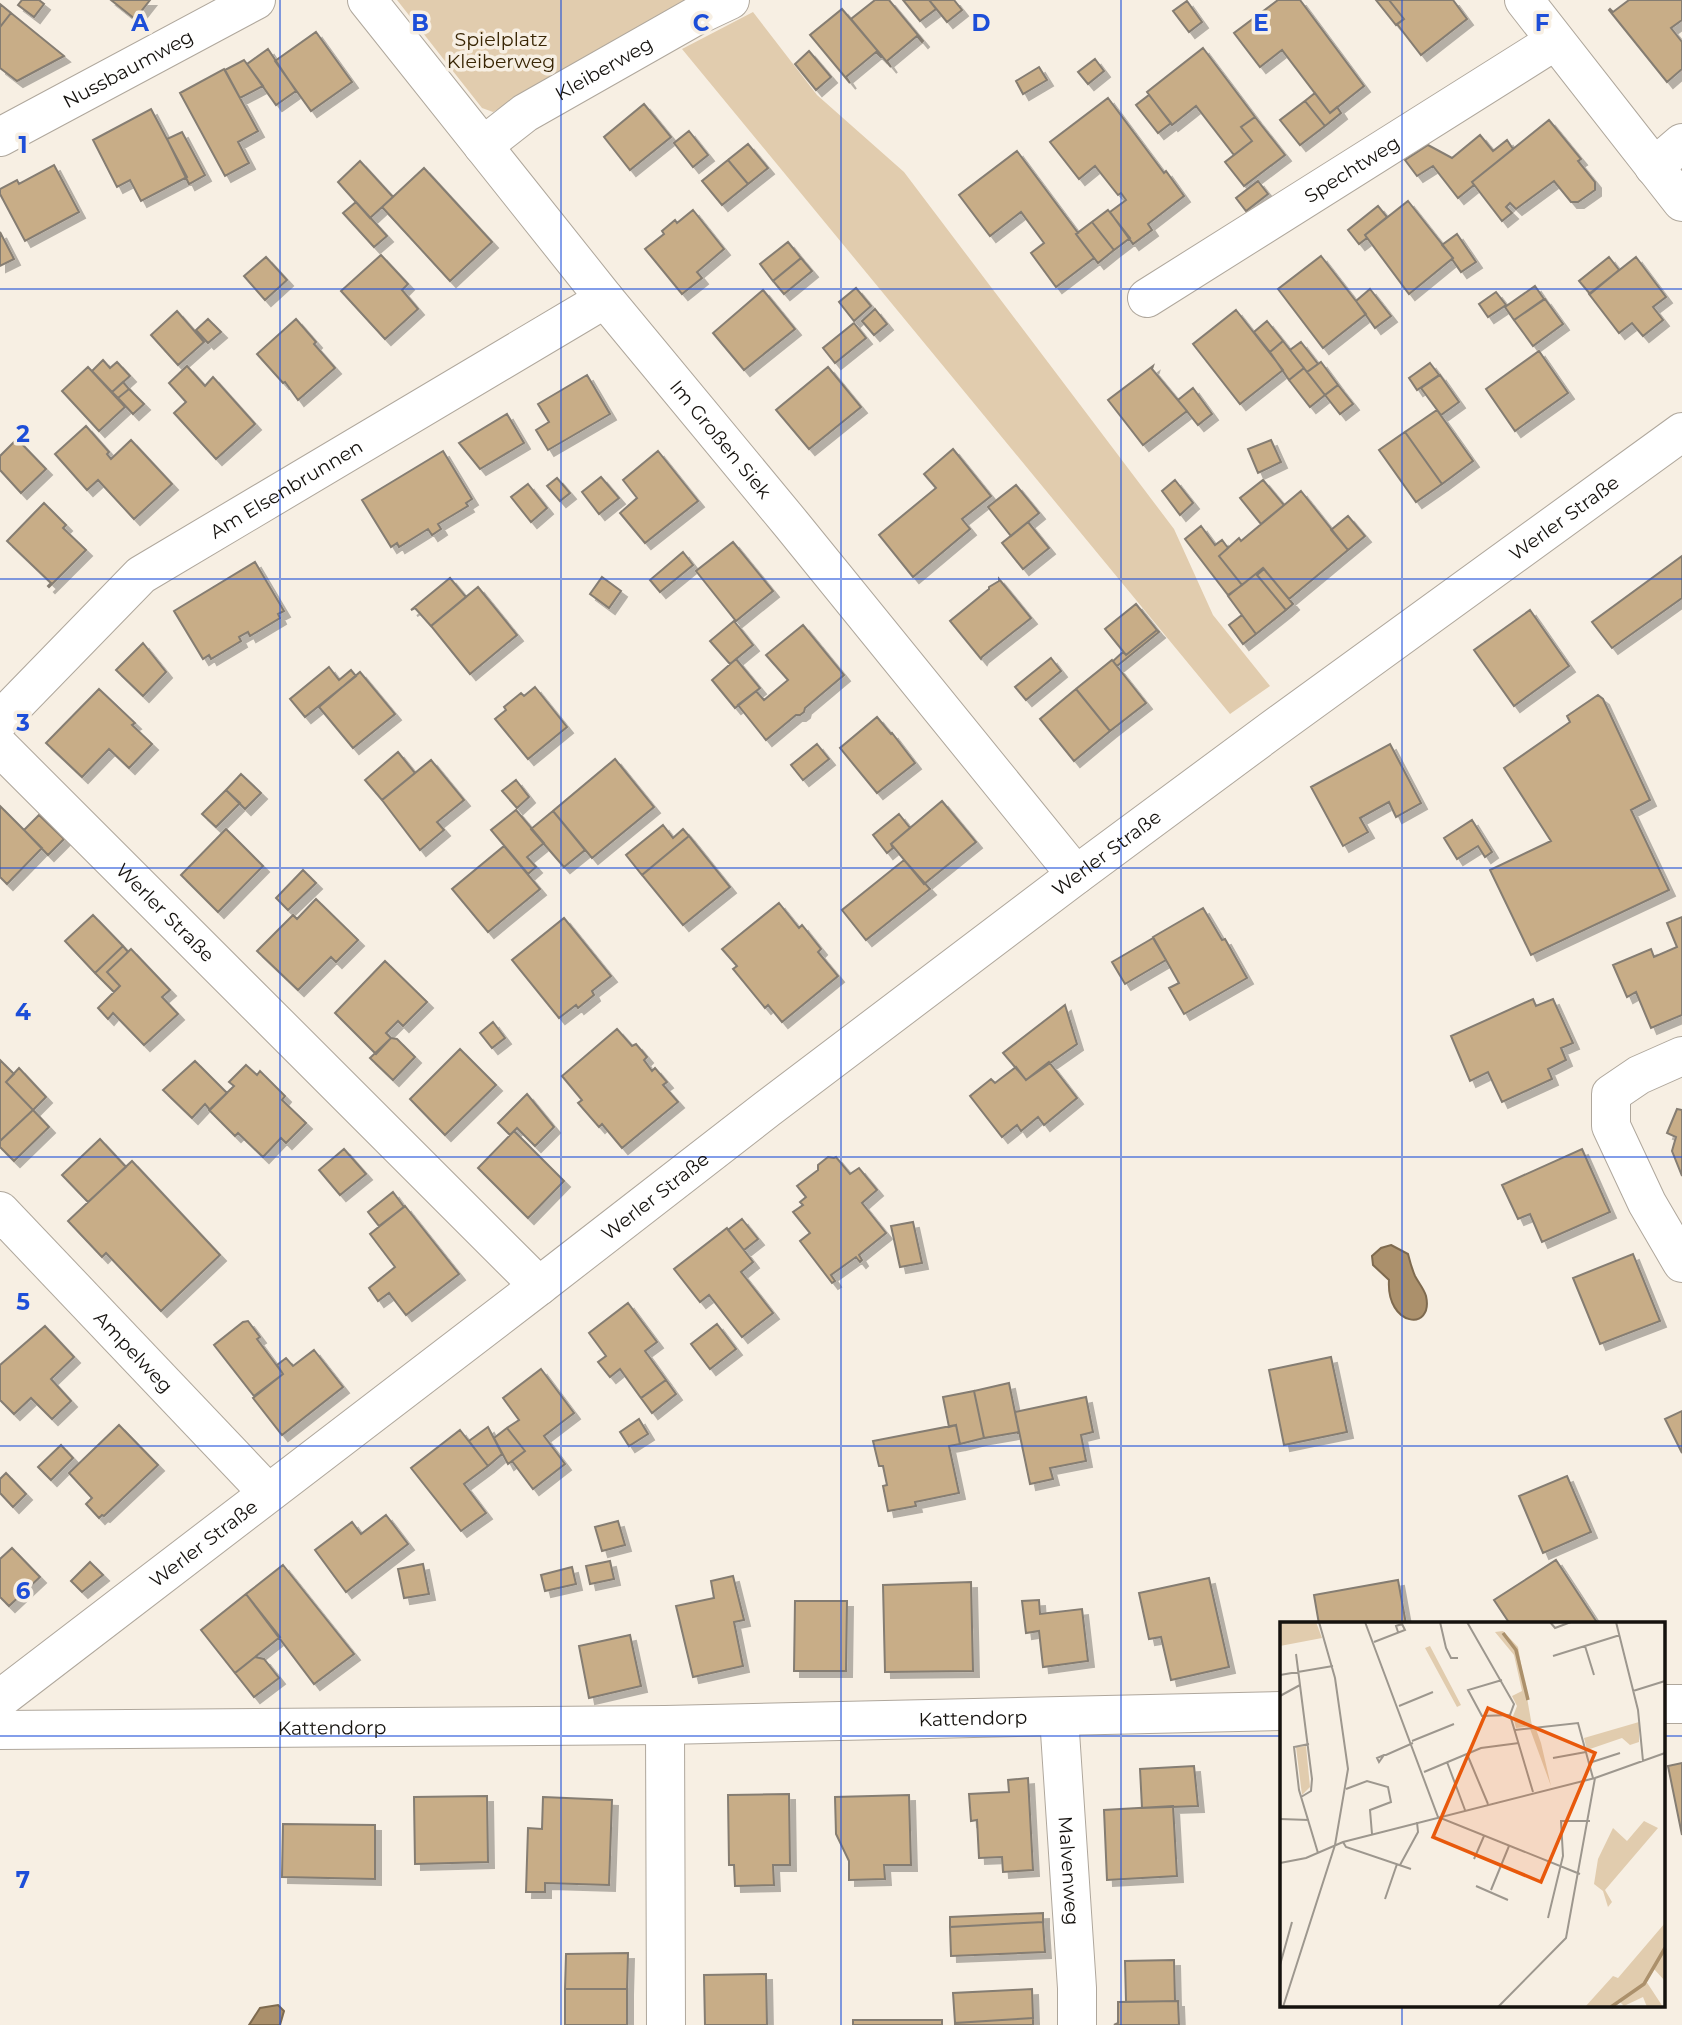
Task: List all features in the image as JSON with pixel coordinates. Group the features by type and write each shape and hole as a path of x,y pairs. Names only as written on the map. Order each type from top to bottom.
{"street":[{"name":"Nussbaumweg","path":"0,137 256,0"},
{"name":"Im Großen Siek","path":"367,0 605,299 1076,875"},
{"name":"Kleiberweg","path":"483,146 525,113 694,17 730,0"},
{"path":"1524,0 1555,41 1668,155 1682,202"},
{"name":"Spechtweg","path":"1147,298 1555,41"},
{"name":"Am Elsenbrunnen","path":"0,720 142,575 605,299"},
{"name":"Werler Straße","path":"0,1699 767,1108 1076,875 1682,432"},
{"name":"Werler Straße","path":"0,747 539,1286"},
{"path":"1682,1056 1639,1075 1611,1094 1611,1126 1647,1203 1682,1263"},
{"name":"Ampelweg","path":"0,1211 268,1493"},
{"path":"1664,1704 1682,1704"},
{"name":"Kattendorp","path":"0,1730 665,1726 1280,1711"},
{"name":"Malvenweg","path":"1059,1717 1077,1988 1077,2025"},
{"path":"665,1726 666,2025"}],"green space":[{"name":"Spielplatz Kleiberweg","path":"397,0 692,0 493,112 482,108"},
{"path":"753,12 817,95 904,172 1174,529 1213,615 1270,686 1230,714 682,49"}],"shaded area":[{"path":"1391,1245 1408,1254 1415,1276 1426,1296 1427,1308 1417,1319 1401,1315 1390,1296 1389,1280 1373,1265 1372,1256 1381,1248"},
{"path":"278,2005 284,2011 280,2025 249,2025 260,2008"}],"building":[{"path":"22,0 39,0 44,4 34,17 18,5"},
{"path":"111,0 150,0 135,19"},
{"path":"875,0 889,0 923,41 917,36 887,61 891,67 851,19"},
{"path":"903,0 929,0 936,9 920,21"},
{"path":"929,0 954,0 962,10 947,22"},
{"path":"1278,0 1300,0 1364,86 1330,113 1282,50 1260,67 1234,33"},
{"path":"1376,0 1389,0 1404,19 1396,25"},
{"path":"1389,0 1453,0 1467,19 1421,55 1397,24 1404,19"},
{"path":"1629,0 1682,0 1682,20 1671,28 1682,42 1682,69 1667,82 1609,10 1613,12"},
{"path":"1187,1 1202,22 1189,32 1173,11"},
{"path":"0,4 11,13 0,27"},
{"path":"842,9 882,56 876,52 846,77 850,83 810,35"},
{"path":"11,13 64,56 17,81 0,68 0,27"},
{"path":"316,32 352,82 311,111 275,61"},
{"path":"1203,48 1255,117 1241,127 1252,141 1234,155 1196,106 1172,125 1147,92"},
{"path":"268,49 296,91 276,105 247,64"},
{"path":"809,51 831,77 816,90 795,64"},
{"path":"1095,59 1104,71 1088,84 1078,72"},
{"path":"244,60 263,86 240,98 225,70"},
{"path":"1039,67 1047,80 1023,94 1016,81"},
{"path":"224,69 258,131 238,142 249,163 225,176 180,93"},
{"path":"1315,93 1330,113 1337,107 1341,113 1325,126 1305,101"},
{"path":"1149,95 1171,123 1158,133 1136,105"},
{"path":"1108,98 1184,196 1148,224 1152,230 1133,244 1110,212 1126,200 1121,193 1118,195 1095,166 1079,179 1050,142"},
{"path":"1305,101 1325,126 1300,145 1280,120"},
{"path":"644,104 671,137 630,170 604,137"},
{"path":"151,109 187,177 141,201 130,180 117,187 93,140"},
{"path":"1255,117 1285,155 1244,186 1225,162 1252,141 1241,127"},
{"path":"1549,120 1581,159 1578,161 1595,182 1595,190 1578,202 1571,202 1554,181 1516,209 1510,203 1506,207 1512,213 1502,221 1472,182"},
{"path":"689,131 708,155 693,167 674,143"},
{"path":"182,132 205,175 189,184 167,139"},
{"path":"1480,135 1493,151 1507,140 1513,149 1472,182 1474,185 1458,198 1433,166 1417,176 1405,160 1428,145 1452,158"},
{"path":"748,144 768,168 748,184 728,160"},
{"path":"1017,151 1094,258 1056,287 1031,253 1044,243 1021,212 990,236 959,195"},
{"path":"728,160 748,184 722,205 702,181"},
{"path":"360,161 393,197 370,218 338,182"},
{"path":"54,165 79,212 25,241 0,194 0,189 17,180 19,184"},
{"path":"424,168 492,242 450,281 382,207"},
{"path":"1258,181 1268,194 1246,211 1236,198"},
{"path":"1408,201 1453,258 1409,294 1365,235"},
{"path":"356,202 387,236 374,247 343,213"},
{"path":"1378,206 1387,217 1365,235 1367,238 1359,244 1348,230"},
{"path":"693,210 724,249 697,272 702,278 682,294 645,249 664,234 662,231 675,220 677,223"},
{"path":"1108,210 1130,238 1114,250 1092,222"},
{"path":"1092,222 1114,250 1098,263 1076,234"},
{"path":"0,232 14,259 0,266"},
{"path":"1457,234 1476,262 1461,272 1442,245"},
{"path":"788,242 801,258 773,281 760,264"},
{"path":"381,255 408,284 402,290 418,309 385,339 341,291"},
{"path":"1321,256 1366,314 1323,348 1278,289"},
{"path":"266,257 287,280 265,300 244,276"},
{"path":"1609,257 1619,270 1590,294 1579,281"},
{"path":"1636,257 1666,297 1653,307 1663,320 1643,336 1632,323 1619,333 1589,294"},
{"path":"801,258 812,271 784,294 773,281"},
{"path":"1535,286 1544,299 1514,320 1505,307"},
{"path":"856,288 871,306 854,321 839,302"},
{"path":"1370,289 1391,316 1375,328 1356,301"},
{"path":"763,290 795,329 744,370 713,333"},
{"path":"1496,292 1506,305 1488,317 1479,304"},
{"path":"1545,299 1563,324 1533,346 1514,320"},
{"path":"875,309 887,324 874,335 862,321"},
{"path":"1236,310 1283,370 1240,404 1193,344"},
{"path":"177,311 204,342 178,365 151,335"},
{"path":"208,319 221,332 208,343 196,330"},
{"path":"296,319 335,368 298,400 285,382 283,383 257,354"},
{"path":"1267,321 1283,341 1270,352 1254,332"},
{"path":"854,323 866,338 835,363 823,348"},
{"path":"1283,341 1304,368 1289,380 1270,352"},
{"path":"1301,342 1318,364 1307,372 1290,350"},
{"path":"1539,351 1568,393 1515,431 1486,389"},
{"path":"103,360 110,368 117,362 130,376 112,392 92,371"},
{"path":"1321,362 1338,385 1325,395 1307,372"},
{"path":"1430,363 1439,375 1417,390 1409,378"},
{"path":"187,366 205,386 213,377 255,424 216,459 174,413 186,402 169,383"},
{"path":"1153,366 1152,369 1187,411 1143,445 1108,400"},
{"path":"88,367 125,407 99,431 62,391"},
{"path":"828,367 861,407 809,449 776,410"},
{"path":"1304,368 1325,395 1310,407 1289,380"},
{"path":"587,375 610,414 548,450 536,430 549,422 538,404"},
{"path":"1440,375 1459,402 1441,415 1421,388"},
{"path":"123,382 129,389 118,398 112,392"},
{"path":"1338,385 1353,404 1340,414 1325,395"},
{"path":"1193,388 1212,414 1198,425 1178,400"},
{"path":"129,389 144,404 133,414 118,398"},
{"path":"1437,410 1473,461 1442,484 1405,432"},
{"path":"507,414 524,443 480,469 459,443"},
{"path":"86,426 109,452 107,454 111,459 131,440 172,484 134,519 98,480 87,490 55,454"},
{"path":"1405,432 1442,484 1416,502 1379,450"},
{"path":"17,439 46,469 21,493 0,470 0,456"},
{"path":"1271,440 1281,462 1258,473 1248,449"},
{"path":"953,449 991,496 962,519 970,529 913,577 879,535 936,488 924,474"},
{"path":"443,451 472,499 466,503 468,506 438,524 441,529 432,535 428,529 399,547 397,543 391,547 362,500"},
{"path":"658,451 698,501 645,543 620,513 637,498 623,480"},
{"path":"601,477 619,498 599,514 582,492"},
{"path":"557,478 570,493 560,501 547,486"},
{"path":"1175,480 1193,503 1180,515 1162,491"},
{"path":"1263,480 1284,505 1261,524 1240,498"},
{"path":"528,484 547,508 531,522 511,497"},
{"path":"1016,485 1039,513 1011,536 988,507"},
{"path":"1301,491 1348,550 1289,599 1263,568 1242,585 1219,556"},
{"path":"44,503 66,525 63,528 86,550 49,587 51,583 7,541"},
{"path":"1348,516 1365,536 1348,550 1331,530"},
{"path":"1028,522 1049,548 1023,569 1002,543"},
{"path":"1201,526 1215,545 1222,540 1228,548 1219,556 1242,585 1228,595 1185,539"},
{"path":"733,542 773,591 736,621 696,571"},
{"path":"683,552 693,565 660,592 650,580"},
{"path":"1682,556 1682,598 1612,648 1592,622"},
{"path":"255,562 284,611 278,614 280,618 250,636 248,632 239,637 241,641 211,659 209,655 203,659 174,611"},
{"path":"1263,568 1257,575 1286,610 1256,634 1228,596"},
{"path":"1264,569 1293,604 1286,610 1257,575"},
{"path":"602,577 621,591 609,608 590,594"},
{"path":"450,578 466,597 431,626 415,608 411,610"},
{"path":"999,579 1031,618 981,659 950,621"},
{"path":"478,587 517,635 470,674 431,626"},
{"path":"1136,604 1157,630 1126,655 1105,629"},
{"path":"1530,610 1569,666 1514,706 1474,650"},
{"path":"1242,615 1256,634 1243,644 1229,625"},
{"path":"734,621 753,645 730,664 710,641"},
{"path":"803,625 844,675 805,708 804,712 796,715 766,740 738,705 756,691 764,700 788,680 766,655"},
{"path":"1157,630 1159,632 1117,666 1113,661 1123,652 1126,655"},
{"path":"143,643 166,672 143,696 116,670"},
{"path":"1051,658 1061,671 1026,700 1015,687"},
{"path":"736,659 760,688 735,708 712,680"},
{"path":"1112,660 1146,703 1110,731 1076,689"},
{"path":"329,667 339,680 351,670 356,676 305,717 290,699"},
{"path":"360,672 395,714 353,748 319,707"},
{"path":"535,687 567,727 528,759 495,719 506,710 504,707 521,693 524,696"},
{"path":"99,689 135,723 132,725 152,744 129,768 109,749 82,777 46,743"},
{"path":"1076,689 1110,731 1074,761 1040,719"},
{"path":"1598,695 1603,699 1650,800 1631,810 1669,890 1531,955 1490,870 1551,841 1504,768 1570,722 1567,716"},
{"path":"877,717 915,763 877,793 840,748"},
{"path":"817,744 829,759 803,780 791,765"},
{"path":"1390,744 1421,803 1396,817 1389,802 1360,818 1368,832 1343,846 1311,787"},
{"path":"398,752 415,773 382,800 365,780"},
{"path":"615,759 654,807 592,858 553,811"},
{"path":"431,760 464,800 437,822 444,830 420,850 382,800"},
{"path":"241,774 261,793 245,809 226,790"},
{"path":"516,780 529,797 517,808 502,791"},
{"path":"226,790 240,803 216,827 202,814"},
{"path":"942,801 976,842 924,884 891,844"},
{"path":"0,806 42,848 7,884 0,877"},
{"path":"516,810 544,843 527,857 536,867 528,874 491,830"},
{"path":"553,811 585,850 564,867 531,829"},
{"path":"899,814 910,828 891,844 893,848 887,853 873,835"},
{"path":"39,815 64,839 48,855 24,830"},
{"path":"1472,820 1492,852 1485,857 1478,846 1457,859 1444,838"},
{"path":"663,825 673,838 683,829 689,836 642,875 626,855"},
{"path":"226,829 263,866 218,912 181,875"},
{"path":"689,836 730,887 683,925 642,875"},
{"path":"504,846 540,889 488,932 452,889"},
{"path":"904,860 930,889 866,940 842,910"},
{"path":"303,870 316,883 288,910 276,898"},
{"path":"316,899 358,940 336,962 331,957 298,990 257,951 293,915 297,919"},
{"path":"779,903 799,928 802,925 821,949 818,952 838,976 782,1022 768,1005 765,1008 733,969 737,966 722,949"},
{"path":"1203,908 1222,940 1225,939 1247,978 1184,1014 1169,988 1179,983 1153,937"},
{"path":"93,915 123,946 95,973 65,941"},
{"path":"1682,917 1682,1015 1651,1028 1636,992 1627,997 1613,965 1651,949 1654,957 1677,947 1667,923"},
{"path":"564,918 611,976 592,991 594,995 578,1008 576,1005 559,1018 512,960"},
{"path":"1153,938 1166,960 1125,984 1112,962"},
{"path":"123,946 128,952 107,972 120,986 114,992 95,973"},
{"path":"131,949 170,990 162,997 178,1014 144,1045 113,1013 108,1019 98,1008 120,986 107,972"},
{"path":"385,961 427,1002 403,1026 398,1021 386,1033 391,1038 376,1054 335,1013"},
{"path":"1533,999 1536,1006 1553,999 1573,1043 1561,1048 1566,1060 1548,1069 1552,1079 1502,1102 1488,1072 1470,1081 1451,1036"},
{"path":"1065,1005 1077,1044 1026,1080 1003,1053"},
{"path":"493,1022 505,1038 492,1048 480,1033"},
{"path":"617,1029 632,1046 636,1044 647,1057 644,1060 652,1071 655,1068 667,1082 663,1085 678,1102 622,1148 602,1124 599,1127 578,1103 582,1100 562,1076"},
{"path":"391,1038 397,1039 415,1057 393,1080 370,1058"},
{"path":"460,1049 496,1085 445,1135 410,1099"},
{"path":"0,1060 14,1074 6,1082 33,1110 0,1141"},
{"path":"195,1061 227,1093 210,1110 205,1104 192,1118 163,1090"},
{"path":"1049,1062 1077,1098 1044,1125 1038,1117 1021,1131 1017,1125 1002,1137 970,1096 991,1079 995,1083 1016,1067 1026,1080"},
{"path":"246,1065 257,1075 260,1071 285,1096 282,1100 306,1123 286,1143 281,1138 263,1157 238,1133 235,1136 209,1110 234,1086 229,1082"},
{"path":"19,1068 46,1097 33,1110 6,1082"},
{"path":"527,1094 554,1127 535,1146 517,1128 510,1135 498,1123"},
{"path":"1677,1109 1682,1110 1682,1176 1672,1151 1676,1137 1667,1133"},
{"path":"33,1110 49,1127 14,1161 0,1147 0,1141"},
{"path":"514,1131 564,1181 528,1218 478,1168"},
{"path":"100,1139 126,1167 88,1202 62,1175"},
{"path":"344,1149 366,1174 340,1195 319,1170"},
{"path":"1582,1149 1610,1212 1542,1242 1530,1214 1518,1219 1502,1185"},
{"path":"828,1157 836,1157 850,1174 859,1168 877,1190 862,1203 886,1233 859,1255 862,1260 860,1262 856,1257 831,1275 835,1281 832,1283 800,1241 810,1233 793,1212 803,1205 800,1202 806,1197 797,1186 818,1170 818,1165"},
{"path":"132,1161 220,1255 161,1311 106,1253 102,1257 68,1221"},
{"path":"393,1192 404,1207 379,1226 368,1212"},
{"path":"405,1206 459,1274 406,1315 389,1293 378,1301 369,1288 395,1267 370,1234"},
{"path":"742,1219 758,1239 744,1250 728,1230"},
{"path":"913,1222 922,1263 900,1267 891,1226"},
{"path":"727,1228 753,1262 741,1272 773,1313 742,1337 709,1295 700,1302 674,1269"},
{"path":"1633,1254 1660,1321 1600,1344 1573,1278"},
{"path":"628,1303 657,1342 645,1351 666,1380 641,1398 620,1369 610,1377 598,1362 606,1356 589,1333"},
{"path":"248,1321 260,1337 257,1339 283,1374 254,1396 214,1345"},
{"path":"717,1324 736,1349 710,1369 691,1344"},
{"path":"45,1326 74,1357 51,1379 71,1401 52,1419 31,1398 14,1414 0,1400 0,1365"},
{"path":"314,1350 343,1387 282,1435 253,1398 283,1374 277,1365 286,1358 293,1366"},
{"path":"1331,1357 1347,1432 1284,1445 1269,1370"},
{"path":"541,1369 574,1413 544,1436 565,1464 533,1489 512,1461 525,1451 507,1428 519,1420 503,1398"},
{"path":"666,1380 676,1394 652,1413 641,1398"},
{"path":"1009,1383 1019,1432 984,1438 974,1391"},
{"path":"974,1391 984,1438 960,1444 956,1425 949,1427 943,1397"},
{"path":"1086,1397 1093,1432 1081,1435 1086,1461 1050,1468 1053,1479 1030,1484 1015,1412"},
{"path":"1682,1411 1682,1453 1665,1419"},
{"path":"639,1419 648,1434 629,1446 620,1432"},
{"path":"119,1425 158,1465 99,1518 86,1504 92,1498 69,1473"},
{"path":"956,1425 960,1444 949,1446 959,1493 888,1511 883,1486 887,1485 883,1466 879,1466 873,1441"},
{"path":"488,1427 502,1454 488,1466 469,1441"},
{"path":"507,1428 525,1451 508,1464 494,1438"},
{"path":"460,1430 488,1466 464,1484 486,1513 461,1531 411,1468"},
{"path":"61,1445 73,1458 51,1480 38,1467"},
{"path":"6,1473 26,1494 13,1507 0,1493 0,1479"},
{"path":"1567,1476 1591,1532 1543,1553 1519,1496"},
{"path":"386,1515 408,1544 346,1592 315,1550 352,1522 361,1534"},
{"path":"618,1521 625,1545 602,1551 595,1527"},
{"path":"12,1548 40,1577 9,1606 0,1597 0,1559"},
{"path":"1556,1560 1597,1622 1509,1622 1494,1600"},
{"path":"610,1561 614,1579 590,1584 586,1566"},
{"path":"90,1562 103,1575 82,1592 71,1581"},
{"path":"423,1564 429,1594 404,1598 398,1569"},
{"path":"283,1565 354,1654 314,1684 246,1594"},
{"path":"572,1567 576,1584 545,1591 541,1575"},
{"path":"733,1576 744,1620 734,1622 743,1666 693,1677 676,1606 714,1598 711,1581"},
{"path":"1209,1578 1229,1667 1171,1680 1161,1637 1149,1639 1139,1593"},
{"path":"1398,1580 1406,1622 1319,1622 1314,1595"},
{"path":"971,1582 973,1671 885,1672 883,1585"},
{"path":"246,1594 280,1637 235,1673 201,1630"},
{"path":"1039,1600 1040,1614 1082,1609 1088,1661 1043,1667 1039,1631 1026,1633 1022,1601"},
{"path":"795,1601 847,1601 846,1671 794,1671"},
{"path":"630,1635 641,1686 589,1698 579,1646"},
{"path":"255,1657 264,1659 279,1678 254,1697 235,1673"},
{"path":"1682,1763 1682,1835 1668,1766"},
{"path":"1194,1766 1198,1806 1142,1808 1140,1769"},
{"path":"1028,1778 1033,1870 1003,1872 1002,1857 979,1858 977,1820 971,1821 969,1794 1009,1792 1008,1780"},
{"path":"789,1794 790,1865 773,1865 774,1885 735,1886 734,1865 729,1865 728,1795"},
{"path":"909,1795 911,1865 884,1865 885,1879 849,1880 849,1861 836,1834 835,1797"},
{"path":"487,1796 488,1862 415,1864 414,1797"},
{"path":"543,1797 612,1800 609,1885 545,1883 545,1892 526,1892 528,1828 542,1829"},
{"path":"1173,1806 1177,1876 1107,1880 1104,1810"},
{"path":"283,1824 375,1825 375,1879 282,1877"},
{"path":"1043,1913 1043,1922 950,1927 950,1917"},
{"path":"1043,1922 1045,1952 951,1956 950,1927"},
{"path":"628,1953 627,1989 565,1989 566,1954"},
{"path":"1174,1960 1175,2001 1126,2002 1125,1961"},
{"path":"766,1974 767,2025 705,2025 704,1975"},
{"path":"565,1989 627,1989 627,2025 565,2025"},
{"path":"1032,1989 1033,2018 955,2023 953,1993"},
{"path":"1178,2001 1179,2025 1114,2025 1118,2023 1118,2002"},
{"path":"1033,2018 1033,2025 955,2025 955,2023"},
{"path":"853,2020 942,2020 942,2025 853,2025"}]}
